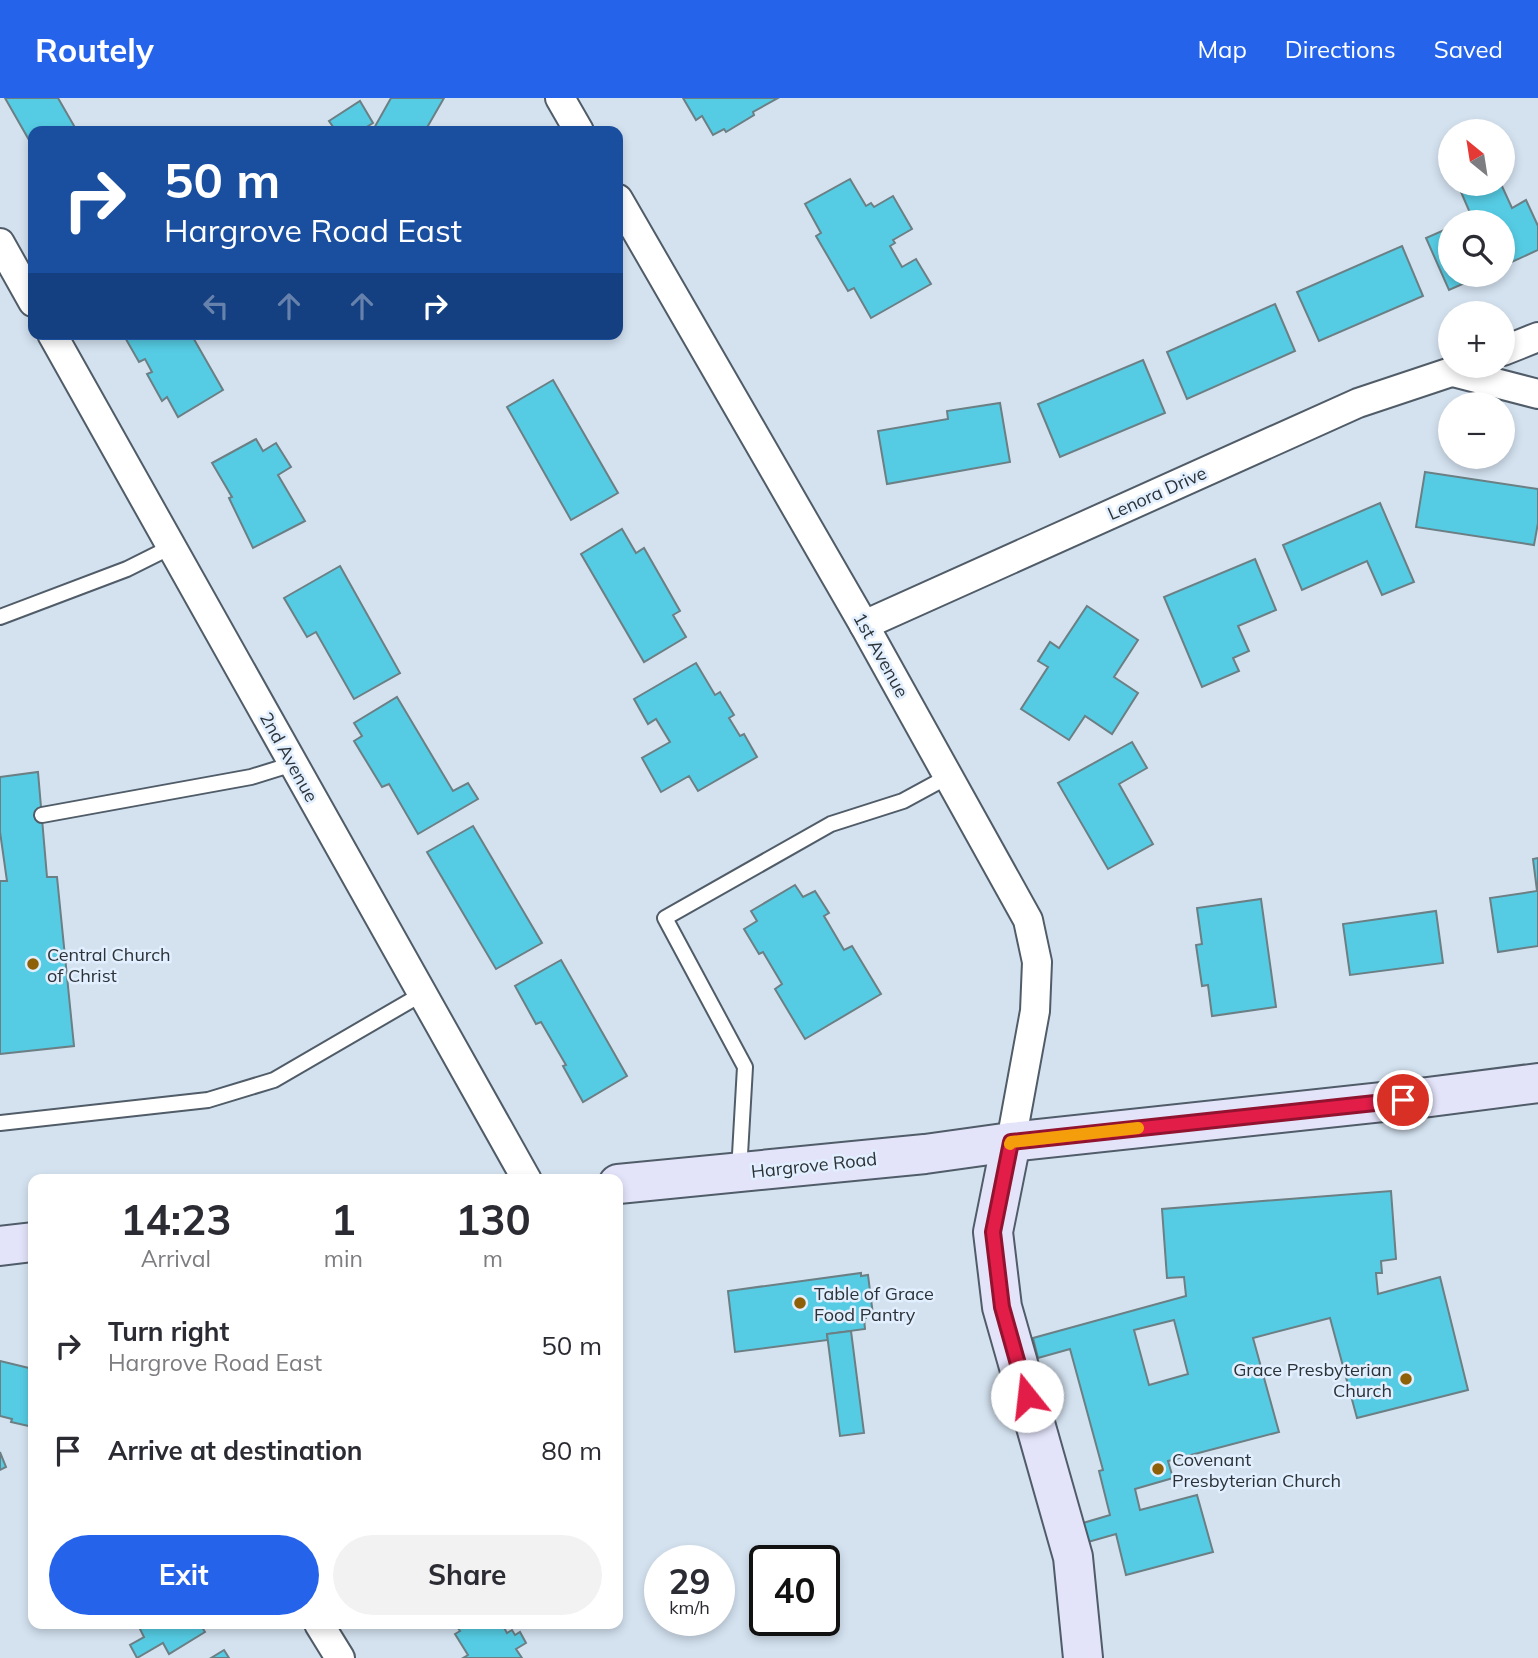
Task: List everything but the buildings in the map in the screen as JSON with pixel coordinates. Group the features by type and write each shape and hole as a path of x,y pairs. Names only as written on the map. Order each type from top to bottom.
{"main road":[{"name":"Hargrove Road","path":"623,1184 925,1154 1538,1083"},
{"path":"1011,1142 993,1232 1002,1307 1073,1557 1083,1658"},
{"path":"0,1246 28,1243"}],"street":[{"path":"559,98 576,126"},
{"name":"1st Avenue","path":"623,208 864,625 1028,920 1037,962 1035,1010 1011,1142"},
{"path":"0,243 28,293"},
{"path":"1515,346 1538,337"},
{"name":"2nd Avenue","path":"54,340 524,1174"},
{"name":"Lenora Drive","path":"864,625 1359,402 1438,376"},
{"name":"Lenora Drive","path":"1489,378 1538,394"},
{"path":"322,1629 340,1658"}],"lane":[{"path":"0,617 127,569 171,547"},
{"path":"42,815 251,777 293,764"},
{"path":"739,1173 745,1067 665,918 831,824 903,802 949,776"},
{"path":"0,1123 208,1100 274,1080 422,994"}],"slow traffic":[{"path":"1010,1144 1138,1128"}],"place":[{"name":"Central Church of Christ","path":"33,964"},
{"name":"Table of Grace Food Pantry","path":"800,1303"},
{"name":"Grace Presbyterian Church","path":"1406,1379"},
{"name":"Covenant Presbyterian Church","path":"1158,1469"}],"route":[{"path":"1027,1396 1002,1307 993,1232 1011,1142 1403,1100"}]}
